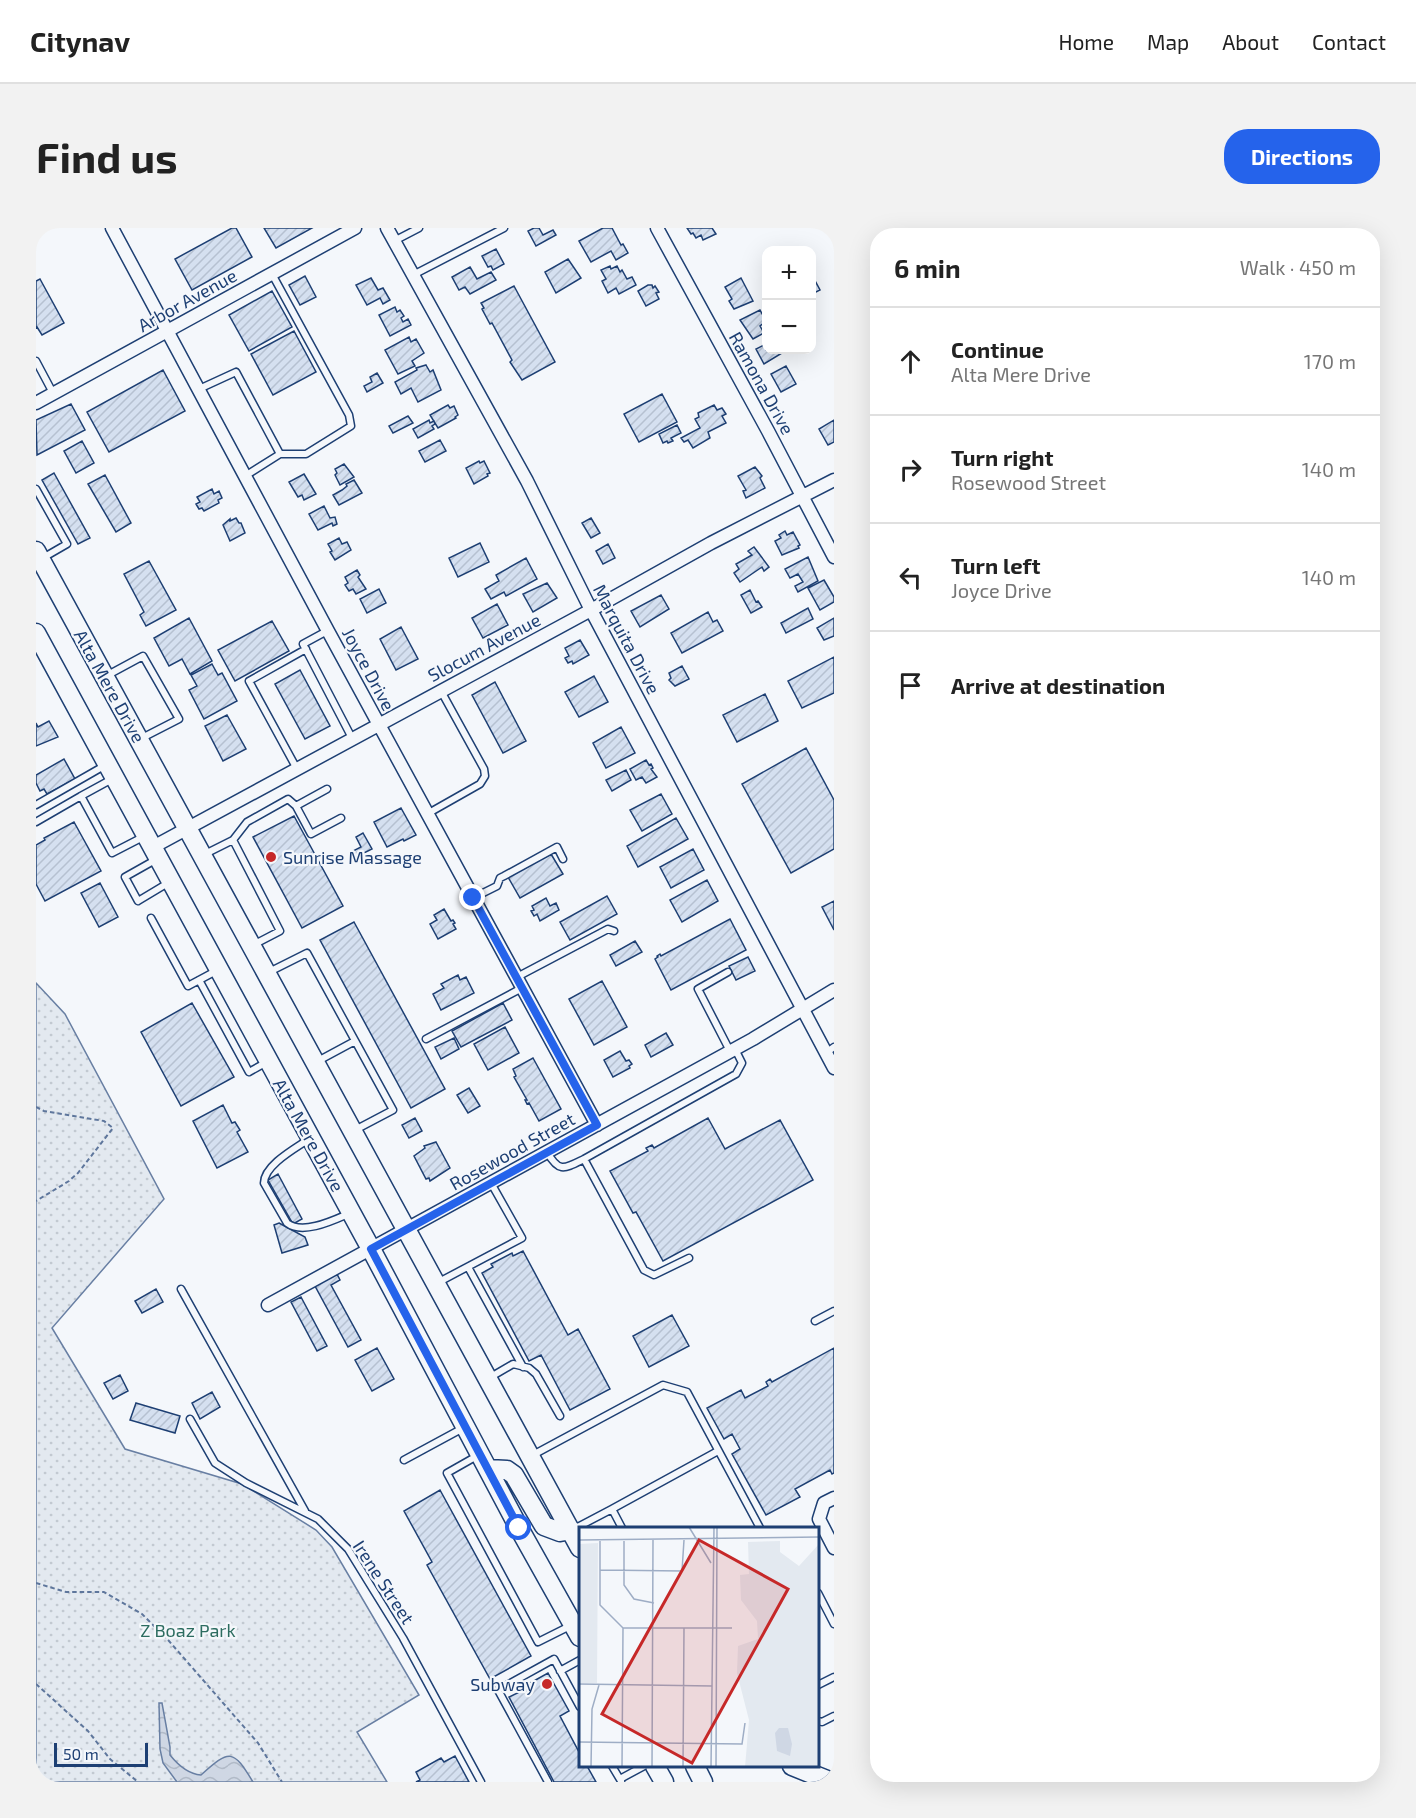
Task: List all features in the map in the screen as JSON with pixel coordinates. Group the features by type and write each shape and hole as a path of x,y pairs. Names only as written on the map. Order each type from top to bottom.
{"main road":[{"name":"Alta Mere Drive","path":"38,555 579,1546"},
{"name":"Alta Mere Drive","path":"36,633 577,1631"},
{"path":"484,1462 507,1470 514,1475 544,1526 560,1532 572,1530"},
{"path":"656,1767 664,1782"},
{"path":"695,1767 703,1782"},
{"path":"794,1767 832,1782"}],"street":[{"name":"Joyce Drive","path":"112,228 378,724 597,1125"},
{"name":"Arbor Avenue","path":"36,403 355,228"},
{"name":"Marquita Drive","path":"387,228 527,481 591,610 803,1009 830,1050 834,1068"},
{"name":"Ramona Drive","path":"657,228 834,557"},
{"name":"Slocum Avenue","path":"152,847 711,543 834,480"},
{"name":"Rosewood Street","path":"268,1305 733,1050 834,990"},
{"path":"834,1498 824,1503 819,1519 834,1548"}],"lane":[{"path":"394,241 419,228"},
{"path":"413,275 504,228"},
{"path":"245,476 280,453 306,454 351,426 349,415 272,274"},
{"path":"36,361 54,394"},
{"path":"199,389 236,372 280,453"},
{"path":"36,489 67,544 38,555"},
{"path":"328,631 303,644 352,738"},
{"path":"297,768 249,681 306,649"},
{"path":"105,676 143,656 179,718 139,740"},
{"path":"427,814 480,784 484,776 484,769 441,691"},
{"path":"36,822 81,795 111,771"},
{"path":"36,805 111,771"},
{"path":"296,806 327,789"},
{"path":"81,795 112,853 152,847"},
{"path":"202,855 233,840 247,822 288,799 296,806 311,834 341,818"},
{"path":"233,840 280,931 251,945"},
{"path":"152,847 125,877 138,900 171,881"},
{"path":"473,898 497,885 500,878 557,847 563,859"},
{"path":"151,918 188,986 219,969"},
{"path":"426,1039 608,929 614,930"},
{"path":"267,974 307,953 393,1110 352,1131"},
{"path":"547,1152 558,1168 571,1166 736,1074 742,1063 698,989 728,972"},
{"path":"199,980 249,1072 269,1061"},
{"path":"315,1062 355,1041"},
{"path":"311,1138 280,1159 264,1176 264,1183 291,1226 314,1226 351,1213"},
{"path":"584,1160 644,1270 654,1275 689,1258"},
{"path":"436,1284 522,1238 491,1183"},
{"path":"468,1267 523,1367"},
{"path":"182,1289 306,1512"},
{"path":"815,1321 834,1311"},
{"path":"488,1378 513,1364 528,1368 536,1374 560,1416"},
{"path":"531,1457 663,1385 687,1392 759,1527"},
{"name":"Irene Street","path":"190,1419 215,1463 246,1483 318,1519 348,1549 370,1583 481,1782"},
{"path":"404,1460 465,1427"},
{"path":"572,1530 718,1450"},
{"path":"484,1462 447,1473 538,1642 577,1631"},
{"path":"612,1509 621,1527"},
{"path":"819,1595 834,1624"},
{"path":"548,1782 498,1690 554,1659 579,1705"},
{"path":"561,1671 579,1661"},
{"path":"819,1684 834,1677"},
{"path":"819,1721 834,1716"},
{"path":"613,1767 621,1780 642,1767"}],"path":[{"path":"36,1107 44,1111 104,1122 112,1128 78,1173 36,1201"},
{"path":"36,1583 66,1592 104,1592 142,1614 169,1641 258,1743 282,1782"},
{"path":"36,1684 88,1731 110,1759 138,1782"}],"green space":[{"name":"Z Boaz Park","path":"36,983 65,1014 164,1199 52,1328 125,1449 242,1484 316,1530 332,1547 419,1695 357,1732 387,1782 36,1782"}],"water":[{"path":"159,1703 162,1703 170,1755 180,1765 192,1773 201,1775 219,1760 230,1756 241,1763 253,1782 177,1782 163,1763 160,1749"}],"building":[{"path":"232,228 236,228 252,257 192,290 175,259"},
{"path":"264,228 312,228 276,248"},
{"path":"539,228 543,235 553,230 556,235 536,246 528,231"},
{"path":"603,228 612,228 628,253 616,260 611,251 591,262 579,241"},
{"path":"687,228 712,228 716,234 703,240 701,235 696,238"},
{"path":"496,249 504,264 493,270 491,266 488,267 482,256"},
{"path":"568,259 581,278 556,293 545,272"},
{"path":"610,266 611,269 617,266 627,279 632,277 636,285 619,294 616,288 608,293 602,281 606,279 601,270"},
{"path":"470,267 477,279 491,272 496,280 470,294 465,287 459,290 452,277"},
{"path":"305,276 316,297 300,305 289,285"},
{"path":"371,278 378,290 383,288 390,300 383,304 380,298 367,305 356,285"},
{"path":"741,278 753,301 734,309 729,301 732,299 725,287"},
{"path":"40,279 64,323 42,335 36,328 36,281"},
{"path":"652,285 653,288 655,286 659,292 656,293 659,299 646,306 638,291"},
{"path":"514,286 555,362 522,380 510,362 512,360 492,323 490,324 481,303"},
{"path":"272,291 292,327 249,351 229,315"},
{"path":"395,307 397,312 400,310 404,316 401,318 403,322 408,319 411,325 390,336 379,315"},
{"path":"760,310 762,334 753,339 740,320"},
{"path":"294,331 316,372 273,395 251,354"},
{"path":"409,337 411,342 416,339 424,353 412,361 415,366 398,374 385,350"},
{"path":"762,346 762,354 780,354 764,364 756,349"},
{"path":"426,365 430,372 433,370 441,390 418,402 411,388 401,394 395,382 417,370 416,368"},
{"path":"786,366 796,384 781,392 771,374"},
{"path":"163,370 185,411 109,452 87,412"},
{"path":"377,373 383,383 367,392 364,386 372,382 370,377"},
{"path":"662,394 677,422 639,442 624,414"},
{"path":"71,404 85,430 37,455 36,420"},
{"path":"448,405 450,408 454,406 458,415 438,428 430,415"},
{"path":"714,405 717,410 722,408 726,414 722,416 726,423 708,432 710,438 693,448 688,440 684,442 681,438 700,428 695,419 699,417 698,413"},
{"path":"408,416 413,423 393,433 389,426"},
{"path":"429,420 430,423 434,421 435,424 432,426 434,429 418,438 413,429"},
{"path":"834,420 834,442 828,445 819,429"},
{"path":"677,425 681,433 671,438 673,441 663,443 659,434"},
{"path":"440,440 446,451 425,462 419,451"},
{"path":"82,441 94,463 76,473 64,451"},
{"path":"479,461 480,463 484,461 490,473 474,484 466,468"},
{"path":"344,464 354,477 340,485 335,469"},
{"path":"755,467 762,476 760,478 765,488 746,498 743,491 746,490 738,476"},
{"path":"54,473 90,538 78,544 42,480"},
{"path":"304,474 316,494 304,500 302,495 298,497 289,482"},
{"path":"105,475 131,523 116,532 88,484"},
{"path":"354,480 362,493 339,505 333,495"},
{"path":"212,489 214,494 219,491 222,498 218,500 219,503 204,511 202,508 199,509 196,504 200,502 197,497"},
{"path":"324,506 330,518 335,517 337,524 333,526 332,523 318,530 309,514"},
{"path":"236,518 245,533 230,541 223,525 230,519 230,521"},
{"path":"591,518 600,533 591,538 582,523"},
{"path":"785,531 787,535 793,532 800,545 799,548 782,555 775,541 781,538 779,535"},
{"path":"339,538 342,544 347,542 351,550 335,560 328,544"},
{"path":"480,543 489,562 458,577 449,558"},
{"path":"608,544 615,558 603,564 596,551"},
{"path":"754,547 769,567 764,571 762,567 740,582 734,573 739,569 736,564 752,555 748,551"},
{"path":"808,557 818,581 798,592 795,586 803,582 798,574 790,578 785,569"},
{"path":"526,558 537,579 506,596 504,592 491,599 485,589 499,581 496,575"},
{"path":"149,561 176,610 146,626 140,615 144,612 124,574"},
{"path":"357,570 360,575 358,577 366,589 356,594 353,589 349,591 345,585 348,583 345,577"},
{"path":"824,580 834,597 834,602 820,610 808,588"},
{"path":"547,583 557,598 533,612 523,594"},
{"path":"379,589 386,603 367,613 360,599"},
{"path":"750,590 756,602 758,601 762,607 751,613 741,595"},
{"path":"661,595 669,609 640,627 631,611"},
{"path":"497,604 508,625 483,638 472,618"},
{"path":"808,608 813,619 786,633 781,623"},
{"path":"708,612 713,622 717,620 723,631 682,653 671,633"},
{"path":"189,618 212,661 190,674 182,659 169,666 154,638"},
{"path":"834,618 834,636 824,640 817,628"},
{"path":"272,621 289,651 235,681 218,650"},
{"path":"401,627 418,659 396,670 380,639"},
{"path":"580,640 589,655 573,664 572,661 568,663 565,658 569,656 565,648"},
{"path":"834,657 834,693 802,708 788,681"},
{"path":"212,664 218,675 222,673 237,701 204,719 189,690 197,686 191,675"},
{"path":"682,666 689,679 675,686 669,680 671,678 669,673"},
{"path":"300,670 330,726 305,739 275,684"},
{"path":"594,676 608,702 579,717 565,692"},
{"path":"495,682 526,741 503,753 472,695"},
{"path":"765,694 778,721 737,742 723,715"},
{"path":"227,715 246,749 223,761 205,726"},
{"path":"49,721 58,737 36,746 36,723 38,727"},
{"path":"621,727 635,753 606,768 593,743"},
{"path":"806,748 834,800 834,849 791,873 742,784"},
{"path":"64,759 75,779 47,794 44,789 40,791 36,783 36,775"},
{"path":"646,760 649,765 651,764 653,768 651,769 657,777 646,783 642,777 636,780 630,769"},
{"path":"626,770 631,780 612,791 606,780"},
{"path":"661,794 672,814 642,831 630,810"},
{"path":"401,808 416,835 387,847 374,822"},
{"path":"294,816 343,906 302,928 253,837"},
{"path":"676,818 688,839 638,867 627,846"},
{"path":"74,822 101,871 45,901 36,884 36,845 45,840 44,838"},
{"path":"363,833 372,849 356,857 353,851 361,847 356,837"},
{"path":"693,849 704,870 671,888 660,867"},
{"path":"551,854 563,874 520,898 508,877"},
{"path":"707,880 718,901 682,922 670,900"},
{"path":"100,883 118,917 99,927 81,893"},
{"path":"607,896 617,914 570,940 560,922"},
{"path":"546,898 550,906 556,903 559,910 540,921 537,914 534,916 531,911 534,910 532,906"},
{"path":"834,901 834,930 822,907"},
{"path":"444,909 451,921 455,923 453,924 456,929 438,939 430,924 437,920 434,915"},
{"path":"730,919 746,950 671,990 655,959 657,956 660,954 661,956"},
{"path":"354,922 445,1089 411,1108 320,940"},
{"path":"635,941 642,952 616,966 610,955"},
{"path":"748,957 755,971 736,980 729,966"},
{"path":"458,975 460,980 466,977 474,993 441,1010 433,994 444,988 441,984"},
{"path":"602,981 627,1027 594,1045 569,999"},
{"path":"192,1003 234,1077 181,1106 141,1032"},
{"path":"503,1003 512,1020 461,1047 452,1031"},
{"path":"505,1027 519,1053 488,1070 474,1044"},
{"path":"666,1033 673,1045 651,1057 645,1045"},
{"path":"454,1038 459,1049 441,1059 435,1047"},
{"path":"620,1051 626,1061 629,1060 632,1064 630,1068 613,1077 604,1060"},
{"path":"533,1058 561,1109 539,1121 525,1100 527,1100 514,1077 516,1076 513,1069"},
{"path":"469,1088 480,1106 468,1113 457,1095"},
{"path":"223,1105 232,1123 235,1122 240,1130 237,1132 248,1152 217,1168 193,1121"},
{"path":"415,1118 422,1131 409,1138 402,1125"},
{"path":"708,1118 725,1149 780,1120 813,1180 663,1261 610,1171 648,1151 646,1148 652,1145 654,1148"},
{"path":"436,1142 450,1168 430,1181 429,1178 426,1179 414,1156 425,1148 424,1146"},
{"path":"278,1174 302,1219 293,1224 268,1180"},
{"path":"279,1223 305,1237 308,1245 282,1253 274,1225"},
{"path":"523,1251 568,1335 578,1329 610,1389 570,1410 541,1355 529,1361 482,1273 493,1267 491,1264 512,1253 513,1256"},
{"path":"337,1274 340,1280 331,1285 361,1340 348,1347 315,1286"},
{"path":"156,1289 163,1302 142,1313 135,1301"},
{"path":"301,1297 327,1346 317,1351 291,1302"},
{"path":"672,1315 689,1346 649,1367 633,1336"},
{"path":"377,1348 394,1379 372,1391 355,1360"},
{"path":"834,1348 834,1473 832,1474 830,1470 795,1489 800,1497 766,1515 732,1454 740,1449 732,1434 724,1439 707,1408 741,1390 745,1398 768,1386 766,1382 770,1379 772,1382"},
{"path":"120,1375 128,1391 113,1399 104,1383"},
{"path":"212,1392 220,1407 200,1419 192,1403"},
{"path":"136,1403 180,1416 175,1433 130,1420"},
{"path":"440,1490 531,1656 490,1679 427,1565 432,1562 404,1511"},
{"path":"548,1673 569,1711 560,1716 579,1752 579,1767 588,1767 596,1782 554,1782 509,1697 532,1686 530,1683"},
{"path":"455,1756 469,1782 416,1782 420,1780 416,1772 441,1758 444,1762"}],"place":[{"name":"Sunrise Massage","path":"271,857"},
{"name":"Subway","path":"547,1684"}],"route":[{"path":"473,898 597,1125 371,1249 519,1528"}]}
